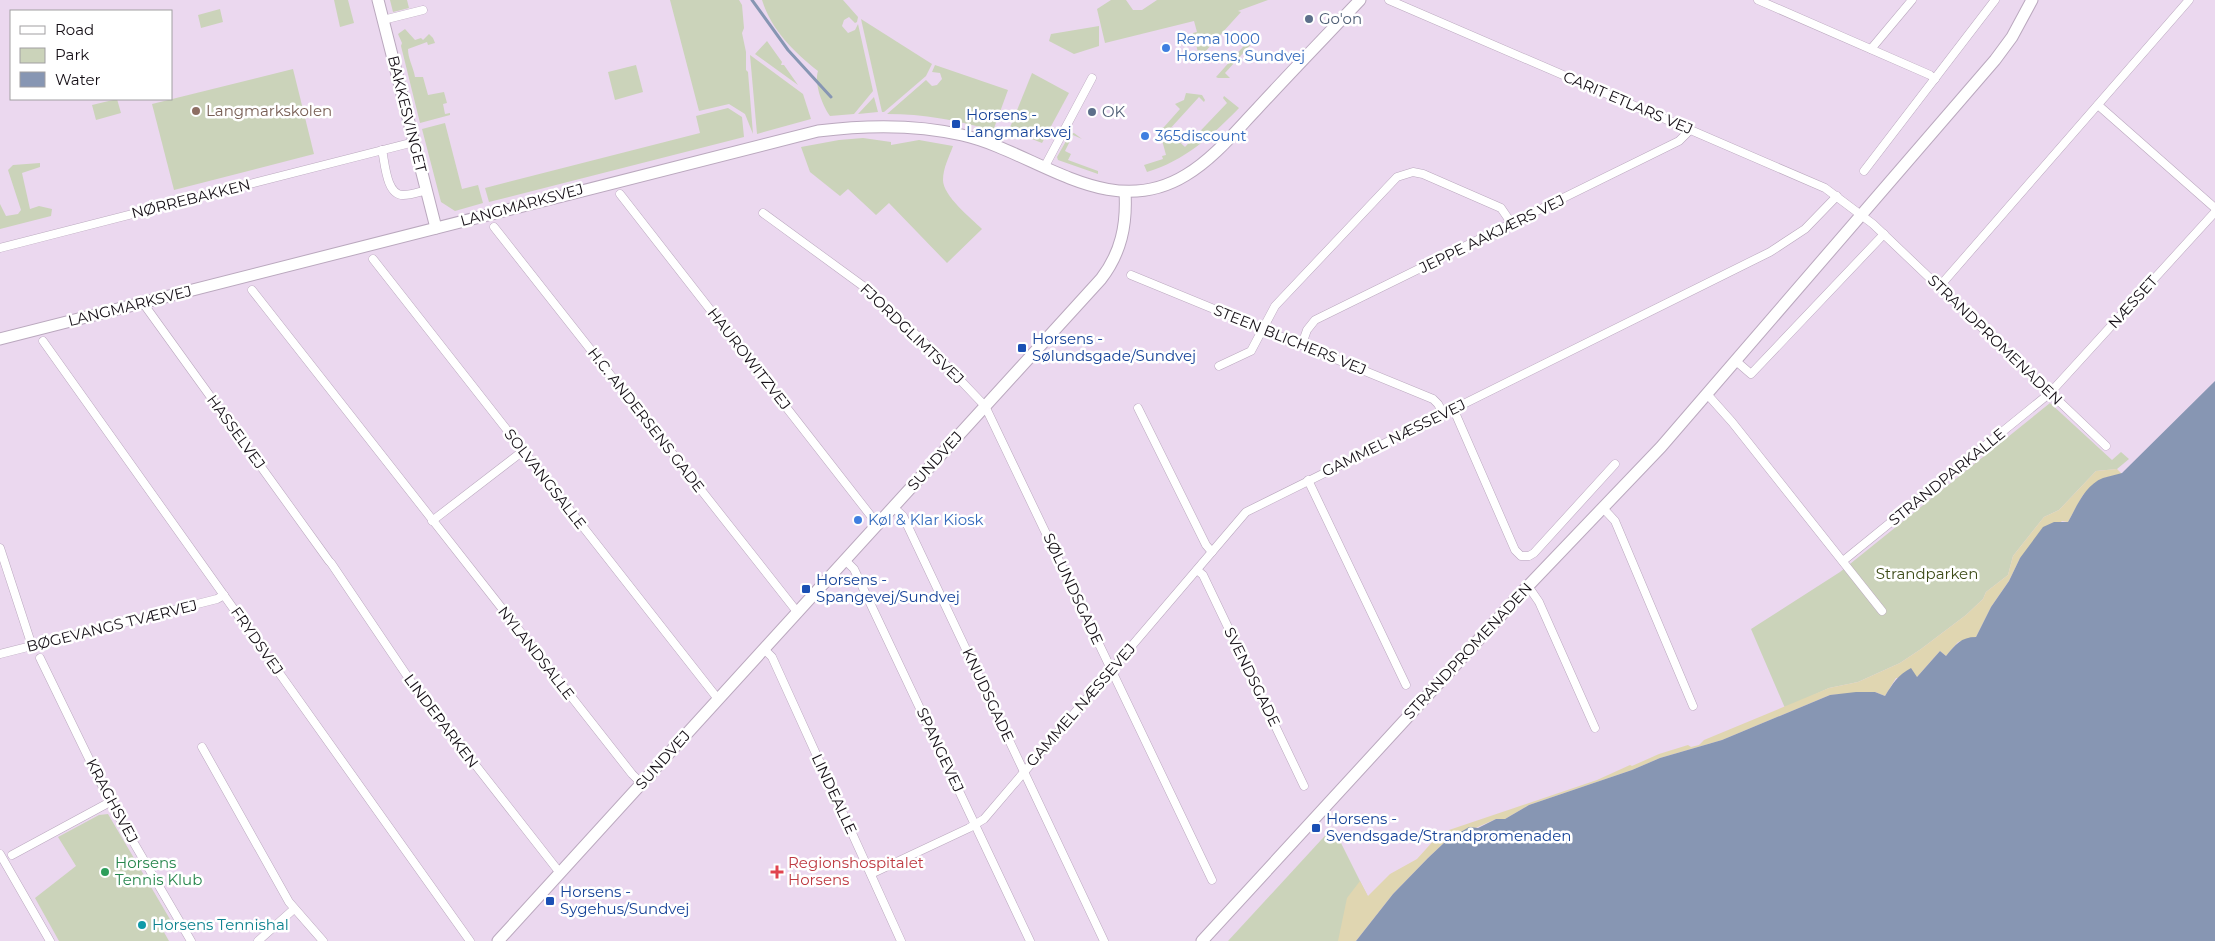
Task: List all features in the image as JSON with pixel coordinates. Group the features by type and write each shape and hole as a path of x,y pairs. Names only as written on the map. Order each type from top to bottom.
{"street":[{"name":"BAKKESVINGET","path":"378,0 436,228"},
{"path":"1125,192 1159,187 1175,181 1196,168 1242,125 1360,0"},
{"name":"CARIT ETLARS VEJ","path":"1389,0 1825,188 1862,215"},
{"path":"1758,0 1930,75 1935,79"},
{"path":"1871,49 1912,0"},
{"path":"1864,171 1995,0"},
{"name":"STRANDPROMENADEN","path":"1202,941 1528,586 1637,474 1736,362 1995,60 2012,38 2032,0"},
{"path":"1939,287 2189,0"},
{"path":"383,20 423,10"},
{"path":"1045,166 1092,78"},
{"path":"2098,105 2215,208"},
{"name":"LANGMARKSVEJ","path":"0,339 818,131 880,126 961,134 997,145 1077,182 1102,189 1125,192"},
{"name":"JEPPE AAKJÆRS VEJ","path":"1302,344 1307,330 1315,320 1679,141 1690,130"},
{"name":"NØRREBAKKEN","path":"0,248 414,142"},
{"path":"382,150 390,185 396,192 405,195 427,190"},
{"path":"1219,366 1250,351 1255,346 1268,316 1279,301 1391,181 1403,174 1423,174 1497,206 1505,213 1512,224"},
{"name":"SUNDVEJ","path":"498,941 846,561 1108,270 1117,254 1122,236 1126,211 1125,192"},
{"name":"HAUROWITZVEJ","path":"620,194 878,525"},
{"name":"GAMMEL NÆSSEVEJ","path":"870,874 976,825 984,819 1246,512 1783,245 1805,229 1837,196"},
{"name":"NÆSSET","path":"2050,392 2215,212"},
{"name":"FJORDGLIMTSVEJ","path":"763,213 863,286 922,341 985,406"},
{"name":"STRANDPROMENADEN","path":"1862,215 2106,446"},
{"name":"H.C. ANDERSENS GADE","path":"494,227 798,613"},
{"path":"1736,362 1751,374 1884,234"},
{"name":"SOLVANGSALLE","path":"372,260 718,699"},
{"name":"STEEN BLICHERS VEJ","path":"1132,275 1432,399 1438,404 1443,413"},
{"name":"NYLANDSALLE","path":"252,290 432,521 642,784"},
{"name":"HASSELVEJ","path":"143,303 330,562"},
{"name":"FRYDSVEJ","path":"43,341 470,941"},
{"name":"STRANDPARKALLE","path":"1843,561 2050,392"},
{"path":"1707,394 1732,422 1882,610"},
{"name":"SØLUNDSGADE","path":"985,406 1212,880"},
{"path":"1138,408 1206,545 1212,552"},
{"path":"1452,408 1515,550 1521,556 1534,554 1615,464"},
{"path":"432,521 523,451"},
{"path":"1308,480 1406,686"},
{"name":"KNUDSGADE","path":"893,507 903,516 1104,941"},
{"path":"1602,508 1615,521 1693,706"},
{"path":"0,548 32,646"},
{"name":"SPANGEVEJ","path":"846,561 854,569 1030,941"},
{"name":"LINDEPARKEN","path":"330,562 426,703 560,873"},
{"name":"SVENDSGADE","path":"1197,570 1203,575 1304,786"},
{"path":"1528,586 1539,602 1595,728"},
{"name":"BØGEVANGS TVÆRVEJ","path":"0,654 217,599 224,595"},
{"name":"LINDEALLE","path":"764,649 772,657 901,941"},
{"name":"KRAGHSVEJ","path":"40,658 110,802 191,941"},
{"path":"202,747 294,909 323,941"},
{"path":"12,855 110,802"},
{"path":"1,859 50,941"},
{"path":"258,941 294,909"}],"green space":[{"path":"334,0 348,0 354,23 340,27"},
{"path":"390,0 407,0 409,8 393,12"},
{"path":"670,0 739,0 742,5 744,28 742,33 746,52 746,70 748,72 753,134 745,114 729,104 699,111"},
{"path":"762,0 843,0 858,17 855,23 849,17 844,20 842,26 848,33 855,30 858,24 873,91 854,114 830,116 820,94 817,82 818,71 785,40 772,22"},
{"path":"1111,0 1126,0 1133,10 1142,10 1157,0 1268,0 1238,11 1241,12 1203,54 1208,59 1204,62 1202,55 1199,56 1193,33 1197,32 1194,21 1105,43 1097,9"},
{"path":"220,9 223,22 201,28 198,15"},
{"path":"861,19 932,64 926,76 884,112 882,112"},
{"path":"1099,26 1099,46 1074,54 1049,41 1051,34"},
{"path":"405,29 415,40 421,38 423,40 429,34 433,38 435,43 428,45 427,42 408,49 409,56 415,77 423,77 428,95 444,92 447,103 443,104 445,114 450,113 450,115 420,123 401,46 402,43 398,34"},
{"path":"1251,38 1254,41 1225,73 1230,78 1216,77"},
{"path":"767,41 782,62 781,65 784,65 798,85 755,54"},
{"path":"750,55 803,94 811,119 757,134"},
{"path":"636,65 643,92 615,100 608,72"},
{"path":"935,65 1008,90 993,131 941,118 887,114 926,80 932,86 937,85 942,79 940,73 932,72"},
{"path":"293,69 314,154 174,190 152,104"},
{"path":"1032,73 1069,93 1042,143 1009,130"},
{"path":"1186,93 1202,95 1205,100 1204,102 1199,97 1168,131 1185,147 1227,103 1223,98 1224,96 1239,108 1197,146 1173,161 1147,172 1144,165 1163,159 1162,156 1166,155 1159,129 1164,127 1180,109 1175,104 1184,100"},
{"path":"874,97 878,112 858,114"},
{"path":"117,100 121,113 96,120 92,105"},
{"path":"728,108 742,117 744,137 489,202 485,188 700,133 696,116"},
{"path":"445,123 462,189 478,185 483,203 455,211 441,202 422,129"},
{"path":"1074,133 1082,139 1073,135 1065,151 1071,154 1068,160 1098,171 1098,174 1058,160 1057,157 1070,134"},
{"path":"863,138 891,142 891,145 919,140 953,146 944,171 944,186 952,200 982,229 947,263 889,203 876,215 848,189 840,196 810,172 801,147"},
{"path":"40,163 40,167 22,173 30,209 39,206 52,209 51,216 0,229 0,204 6,216 18,214 21,210 8,170 13,165"},
{"name":"Strandparken","path":"2050,403 2112,460 2121,452 2129,459 2117,469 2096,471 2059,510 2044,517 2013,556 2008,575 1986,592 1983,599 1966,615 1921,649 1900,663 1858,682 1829,688 1785,708 1751,629 1840,572"},
{"name":"Horsens Tennis Klub","path":"108,814 171,921 161,927 169,941 59,941 35,898 76,866 58,837 99,815"},
{"path":"1333,827 1368,897 1356,941 1228,941"}],"sand":[{"path":"2117,469 2122,474 2104,478 2083,495 2068,522 2062,521 2020,558 2009,581 1991,607 1976,637 1958,642 1946,656 1940,651 1917,677 1896,678 1885,696 1875,692 1830,695 1722,740 1660,758 1632,770 1529,805 1505,819 1496,819 1446,841 1393,894 1356,941 1338,941 1347,898 1360,881 1368,896 1390,874 1417,859 1435,839 1446,831 1597,780 1659,754 1688,745 1691,747 1699,745 1704,740 1829,688 1858,682 1900,663 1966,615 1983,599 1986,592 2008,575 2013,556 2044,517 2059,510 2096,471"}],"water":[{"path":"2215,381 2215,941 1356,941 1393,894 1428,858 1446,841 1469,827 1478,828 1496,819 1505,819 1529,805 1632,770 1660,758 1722,740 1830,695 1875,692 1885,696 1896,680 1911,668 1917,677 1940,651 1946,656 1962,640 1976,637 1991,607 2009,581 2020,558 2043,527 2054,522 2068,522 2082,497 2091,486 2103,478 2122,473"}],"waterway":[{"path":"752,0 788,50 831,97"}],"place":[{"name":"Go'on","path":"1309,19"},
{"name":"Rema 1000 Horsens, Sundvej","path":"1166,48"},
{"name":"Langmarkskolen","path":"196,111"},
{"name":"OK","path":"1092,112"},
{"name":"Horsens - Langmarksvej","path":"956,124"},
{"name":"365discount","path":"1145,136"},
{"name":"Horsens - Sølundsgade/Sundvej","path":"1022,348"},
{"name":"Køl & Klar Kiosk","path":"858,520"},
{"name":"Horsens - Spangevej/Sundvej","path":"806,589"},
{"name":"Horsens - Svendsgade/Strandpromenaden","path":"1316,828"},
{"name":"Horsens Tennis Klub","path":"105,872"},
{"name":"Regionshospitalet Horsens","path":"777,872"},
{"name":"Horsens - Sygehus/Sundvej","path":"550,901"},
{"name":"Horsens Tennishal","path":"142,925"}]}
